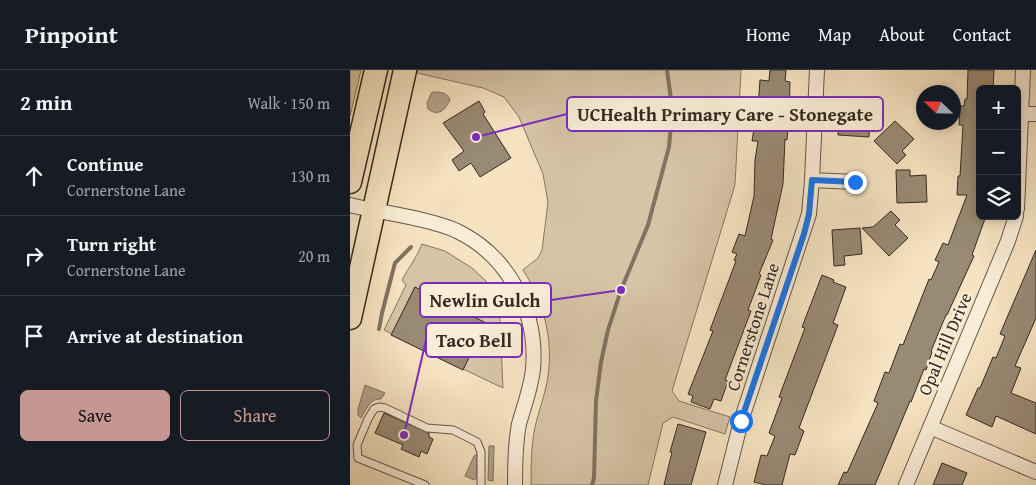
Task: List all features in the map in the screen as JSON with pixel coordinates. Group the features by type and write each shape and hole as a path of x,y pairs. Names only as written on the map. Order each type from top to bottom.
{"main road":[{"path":"350,182 376,70"},
{"path":"350,318 405,70"}],"street":[{"name":"Cornerstone Lane","path":"725,485 741,421 809,214 817,70"},
{"path":"1023,70 1021,114 1036,114"},
{"path":"1018,175 1020,130"},
{"path":"812,180 855,182"},
{"path":"350,205 457,231 489,253 509,276 518,290 531,324 534,357 532,378 520,423 516,447 515,485"},
{"name":"Opal Hill Drive","path":"906,485 1008,241 1015,220"},
{"path":"930,428 1036,472"}],"lane":[{"path":"425,485 358,458 357,445 374,410 385,408 427,428 453,430 477,442 481,452 481,485"}],"shaded area":[{"path":"350,70 361,70 350,116"},
{"path":"418,70 741,70 735,185 672,391 679,401 730,417 725,434 673,417 663,423 648,485 531,485 533,439 548,375 549,343 547,328 538,298 523,270 538,258 542,250 548,202 543,174 519,117 504,97 483,88 417,73"},
{"path":"432,92 440,92 450,99 441,111 435,112 428,109 427,103"},
{"path":"422,244 445,251 472,268 486,281 499,300 503,388 463,369 415,287 392,334 384,330 406,285 402,280"},
{"path":"365,385 385,393 381,399 371,402 361,418 358,415 358,409"},
{"path":"489,446 494,446 493,481 488,480"},
{"path":"477,454 477,478 474,480 465,476 474,456"}],"building":[{"path":"770,70 786,70 785,81 790,82 789,119 787,140 785,139 783,184 771,239 773,240 759,274 761,275 748,310 751,311 725,380 728,381 721,401 714,399 710,409 691,402 693,396 688,394 713,331 710,330 736,261 734,260 737,254 732,252 739,234 745,236 754,196 755,160 758,141 752,141 755,122 757,122 760,80 769,81"},
{"path":"968,70 994,70 993,85 976,85 976,220 985,220 972,255 974,256 946,315 931,351 926,370 924,369 875,485 838,485 844,472 847,473 878,403 874,401 885,372 889,373 900,344 903,345 929,279 931,280 939,262 935,260 943,243 948,245 967,195 957,195 963,125 961,125 961,106 964,106 965,99 967,99"},
{"path":"479,101 485,112 483,114 511,158 480,177 471,163 459,171 452,160 464,151 443,123"},
{"path":"840,104 852,104 852,107 865,108 864,122 870,123 869,137 838,135"},
{"path":"895,121 914,139 902,151 906,155 897,164 874,141"},
{"path":"896,170 910,170 910,176 926,175 927,202 897,203"},
{"path":"891,211 900,220 895,225 908,238 889,256 862,228 873,227"},
{"path":"860,228 862,254 844,256 845,265 834,266 832,230"},
{"path":"1036,250 1036,318 1015,366 1021,368 1011,393 1036,403 1036,434 996,416 992,427 966,415 993,357 996,358 1005,336 1000,334"},
{"path":"822,275 846,287 833,323 838,325 799,428 804,431 795,455 790,454 782,485 766,485 754,482 761,455 767,456 775,436 769,433 782,398 779,397 805,328 802,327"},
{"path":"415,287 486,323 463,370 391,335"},
{"path":"384,413 429,433 429,437 433,439 427,454 421,451 419,457 401,449 403,445 375,433"},
{"path":"678,424 706,432 691,485 664,485 672,452 670,452"},
{"path":"942,463 967,473 962,485 933,485"}],"waterway":[{"path":"592,485 594,478 596,401 601,362 608,330 621,290 648,225 669,147 671,99 667,70"},
{"path":"379,329 395,263 411,247"}],"place":[{"name":"UCHealth Primary Care - Stonegate","path":"476,137"},
{"name":"Newlin Gulch","path":"621,290"},
{"name":"Taco Bell","path":"404,435"}],"route":[{"path":"741,421 804,234 811,205 812,180 855,182"}]}
